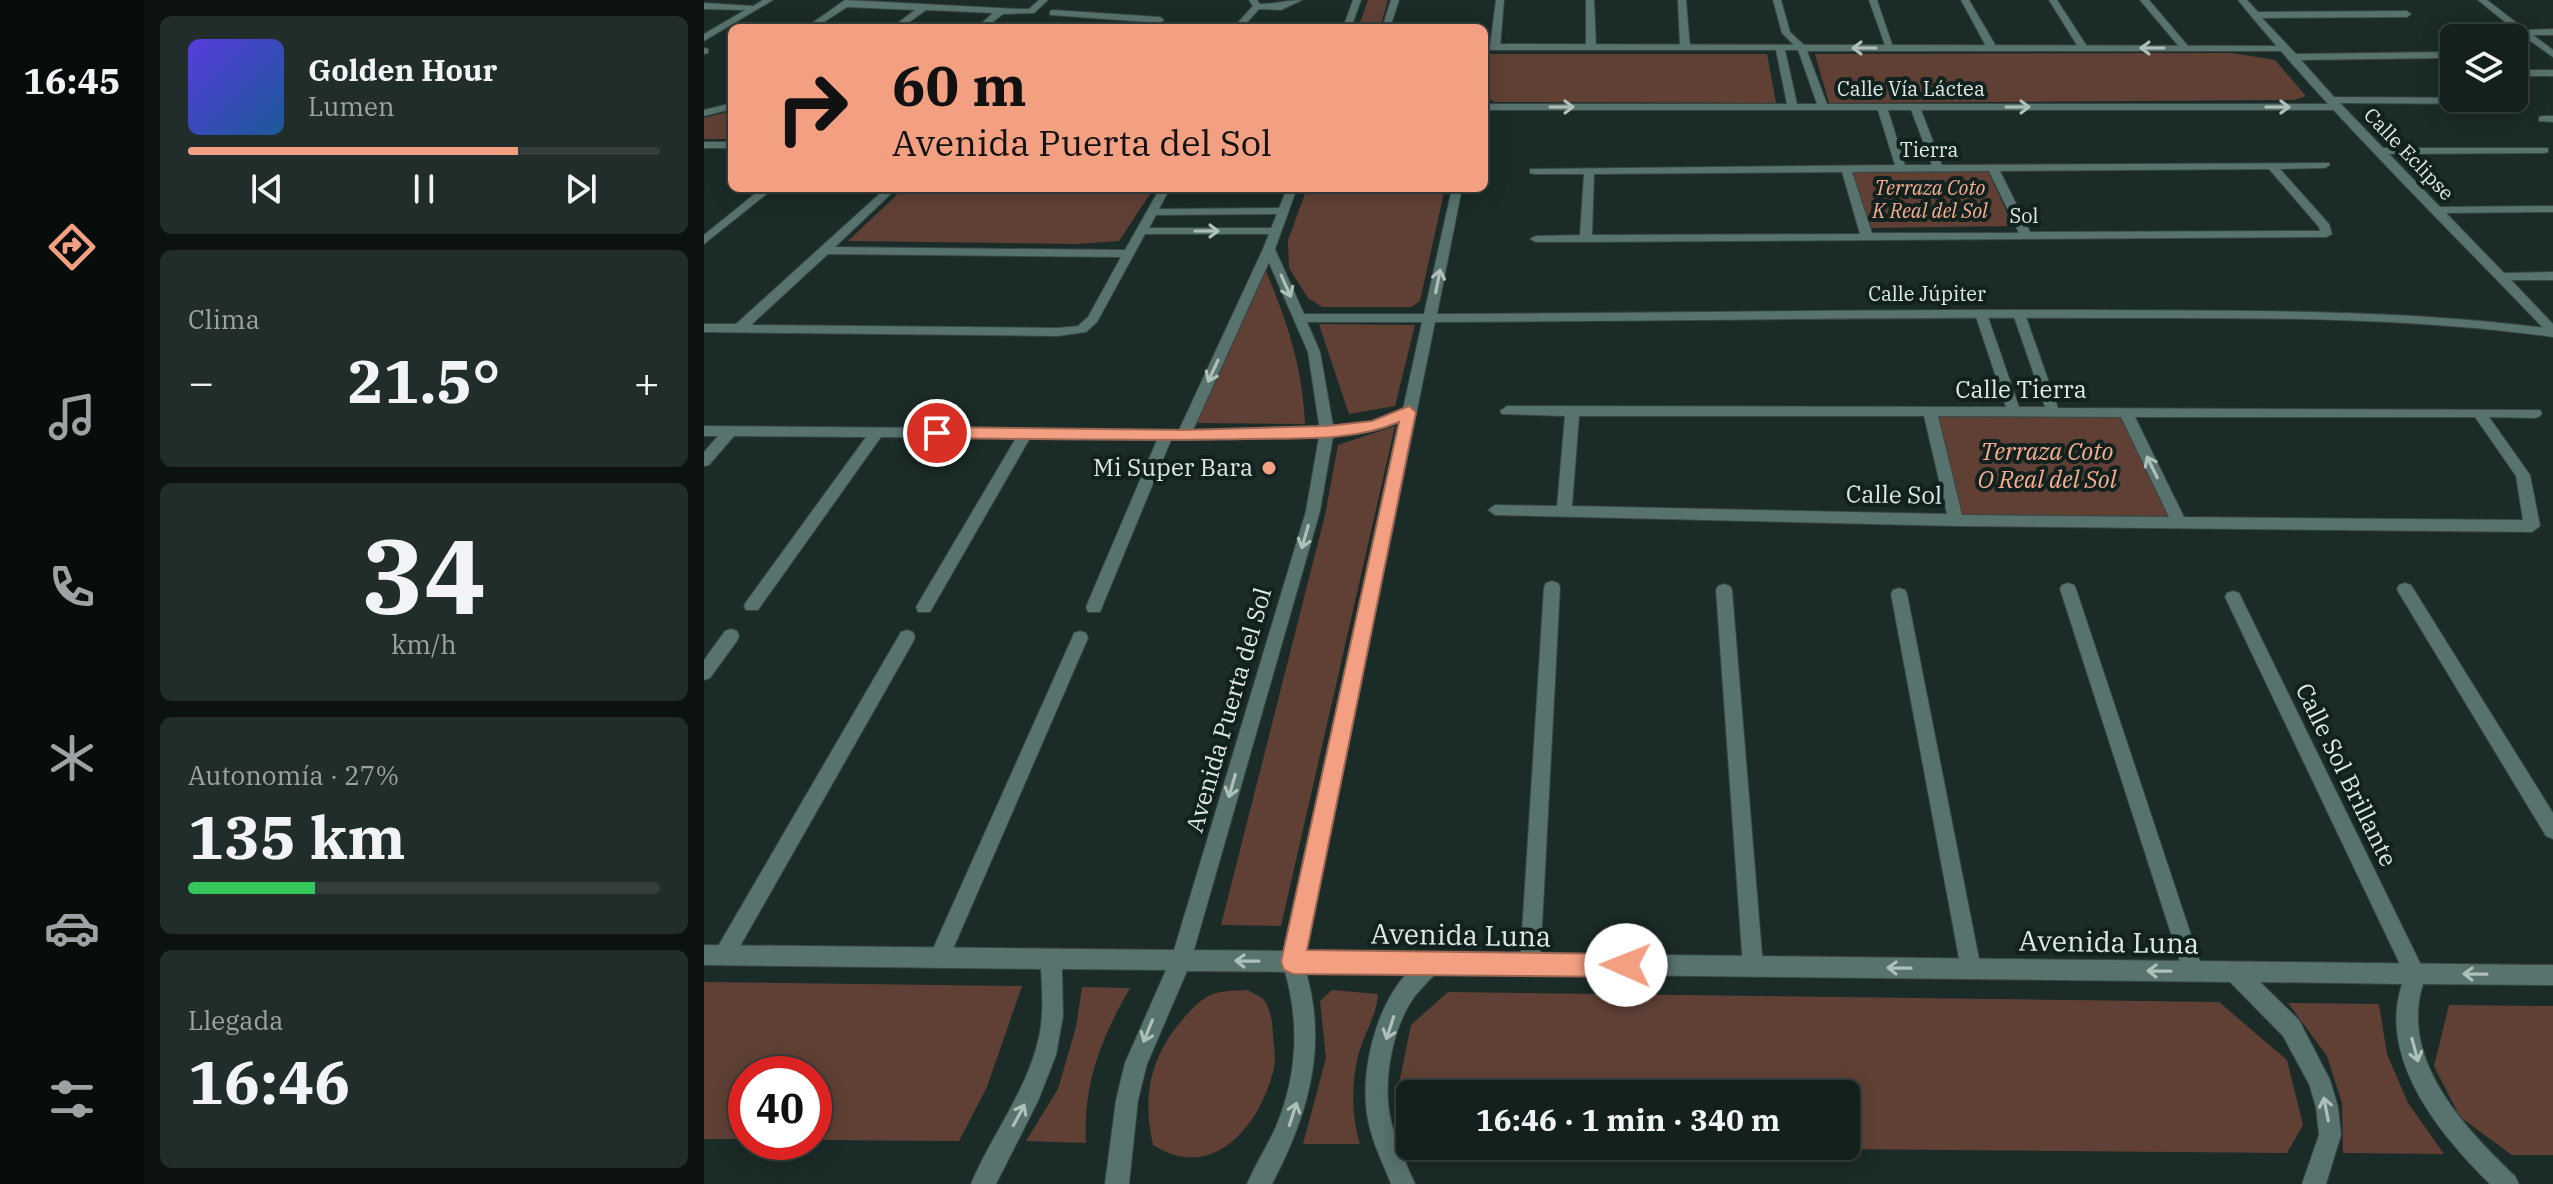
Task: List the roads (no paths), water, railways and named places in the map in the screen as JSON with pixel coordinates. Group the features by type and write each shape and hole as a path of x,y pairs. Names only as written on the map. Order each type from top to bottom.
{"street":[{"path":"704,38 769,0"},
{"path":"815,24 849,2 1028,12 1044,0"},
{"path":"1067,0 1053,13 1160,20"},
{"path":"1240,24 1255,3 1281,7 1298,0"},
{"path":"1348,24 1357,0"},
{"path":"1387,24 1395,0"},
{"path":"1489,47 1500,0"},
{"path":"1590,0 1591,47"},
{"path":"1682,0 1685,47"},
{"path":"1777,0 1786,33 1802,48 1823,107"},
{"path":"1873,0 1891,48"},
{"path":"1965,0 1992,48"},
{"path":"2053,0 2083,48"},
{"path":"2144,0 2185,48"},
{"name":"Calle Eclipse","path":"2242,0 2336,104 2553,332"},
{"path":"2482,0 2513,24"},
{"path":"704,6 755,8"},
{"path":"901,24 925,7"},
{"path":"985,24 1001,11"},
{"path":"1156,24 1168,11"},
{"path":"2255,15 2407,14"},
{"path":"1069,24 1078,16"},
{"path":"2528,32 2553,32"},
{"path":"1786,33 1780,48 1793,107"},
{"path":"2528,36 2553,54"},
{"name":"Calle Vía Láctea","path":"1489,47 2185,48 2440,55"},
{"path":"2528,73 2553,73"},
{"name":"Calle Vía Láctea","path":"1488,107 2440,102"},
{"path":"704,113 728,107"},
{"path":"1882,107 1901,169"},
{"path":"1915,107 1938,168"},
{"path":"705,146 728,145"},
{"path":"2381,151 2544,150"},
{"name":"Tierra","path":"1534,171 2325,165"},
{"name":"Sol","path":"1536,239 2326,234 2325,226 2272,166"},
{"path":"1993,168 2026,236"},
{"path":"1846,169 1867,237"},
{"path":"1586,239 1589,171"},
{"path":"704,241 764,192"},
{"path":"740,328 888,192"},
{"path":"704,328 1058,332 1082,329 1093,319 1163,192"},
{"path":"1184,435 1269,249 1290,192"},
{"path":"1259,1184 1284,1140 1296,1108 1307,1043 1307,1013 1293,962 1456,192"},
{"path":"2439,210 2553,209"},
{"path":"1151,212 1282,211"},
{"path":"1140,231 1274,231"},
{"name":"Avenida Puerta del Sol","path":"1117,1184 1127,1100 1136,1063 1181,960 1313,511 1327,431 1314,352 1269,249"},
{"path":"825,250 1129,254"},
{"path":"2500,277 2553,276"},
{"path":"1981,314 2014,412"},
{"name":"Calle Júpiter","path":"1300,318 1981,314 2414,317 2483,322 2553,332"},
{"path":"2019,314 2053,412"},
{"name":"Calle Tierra","path":"1507,411 2535,413"},
{"path":"704,431 1184,435 1327,431 1374,426 1409,412"},
{"path":"1564,512 1572,412"},
{"path":"1930,412 1956,520"},
{"path":"2126,412 2179,522"},
{"name":"Calle Sol","path":"1495,510 1956,520 2532,526 2523,475 2479,413"},
{"path":"704,461 730,431"},
{"path":"752,606 877,432"},
{"path":"924,607 1026,433"},
{"path":"1094,607 1166,435"},
{"path":"1530,964 1552,587"},
{"path":"2068,589 2193,971"},
{"path":"2405,589 2553,830"},
{"path":"1724,590 1753,967"},
{"path":"1899,594 1971,969"},
{"name":"Calle Sol Brillante","path":"2233,597 2415,974"},
{"path":"704,673 731,636"},
{"path":"714,955 907,637"},
{"path":"939,958 1080,638"},
{"name":"Avenida Luna","path":"714,955 2553,975"},
{"path":"983,1184 1027,1100 1050,1034 1051,959"},
{"path":"1403,1184 1385,1142 1378,1112 1382,1054 1399,1003 1431,963"},
{"path":"2235,972 2291,1028 2319,1080 2327,1107 2330,1135 2314,1184"},
{"path":"2415,974 2407,1003 2418,1063 2441,1114 2507,1184"}],"place":[{"name":"Mi Super Bara","path":"1269,468"}],"park label":[{"name":"Terraza Coto K Real del Sol","path":"1930,200"},
{"name":"Terraza Coto O Real del Sol","path":"2047,466"}]}
